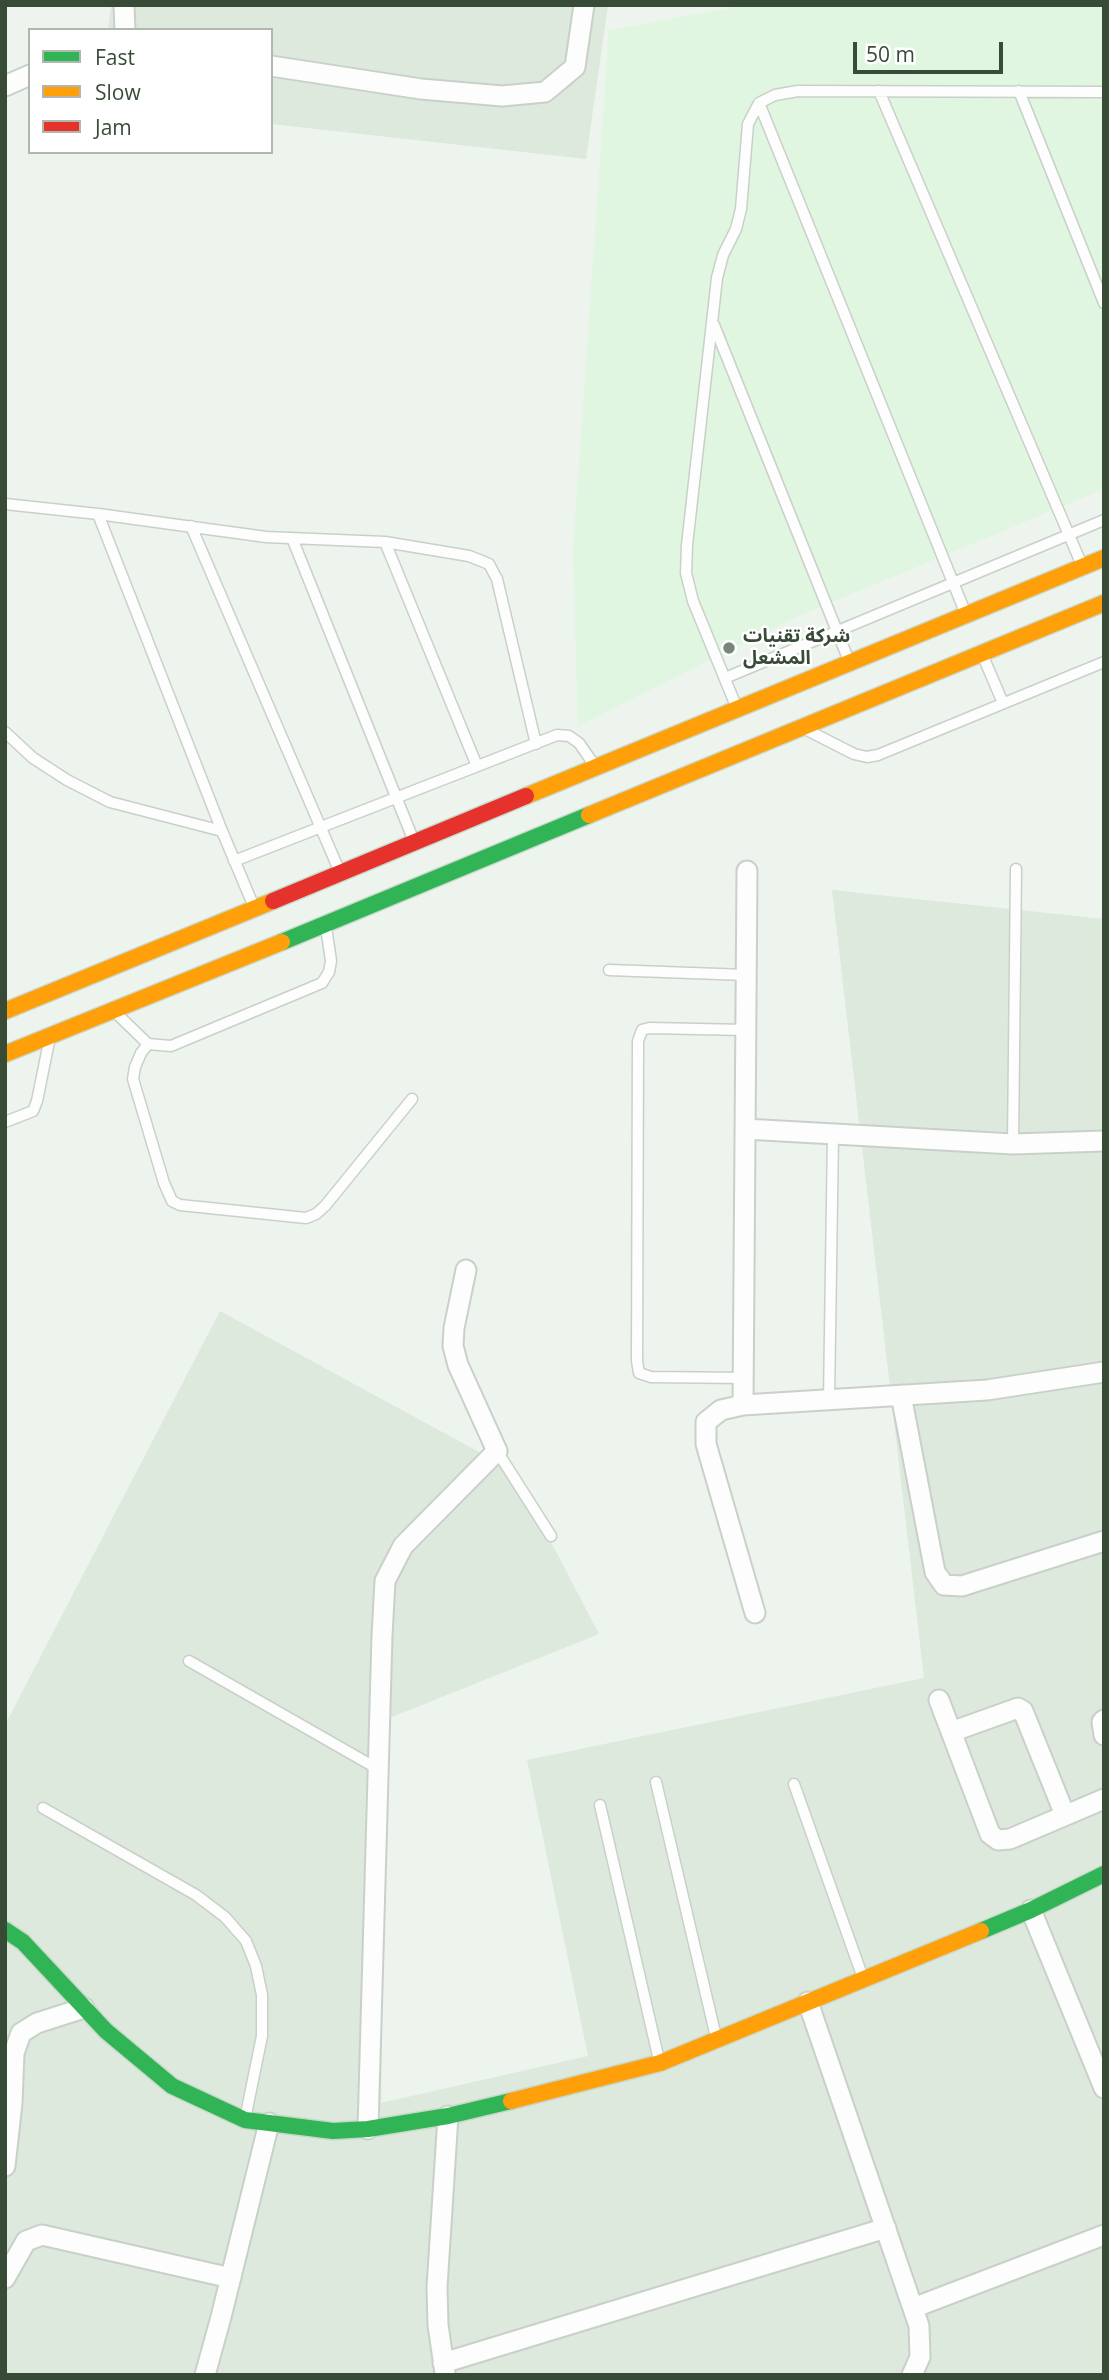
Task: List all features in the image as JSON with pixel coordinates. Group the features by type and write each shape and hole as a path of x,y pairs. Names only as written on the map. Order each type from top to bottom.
{"street":[{"path":"124,5 125,28"},
{"path":"273,66 421,89 502,96 545,92 575,67 584,5"},
{"path":"5,86 28,76"},
{"path":"5,1011 1104,558"},
{"path":"5,1054 326,925 1104,603"},
{"path":"743,1405 747,871"},
{"path":"745,1129 1013,1144 1104,1141"},
{"path":"368,2129 385,1581 403,1546 497,1451 458,1364 453,1346 466,1270"},
{"path":"755,1613 706,1444 706,1422 721,1410 743,1405 987,1390 1104,1372"},
{"path":"901,1395 935,1572 944,1585 962,1586 1104,1541"},
{"path":"939,1700 990,1834 998,1840 1010,1839 1104,1799"},
{"path":"951,1732 1018,1707 1023,1711 1065,1815"},
{"path":"1104,1720 1104,1735"},
{"path":"5,1930 23,1942 106,2031 172,2086 244,2120 332,2131 368,2129 448,2116 660,2063 1031,1910 1104,1874"},
{"path":"1031,1910 1102,2078"},
{"path":"808,2002 919,2326 920,2357 912,2375"},
{"path":"5,2166 14,2053 21,2033 37,2023 84,2008"},
{"path":"448,2116 437,2287 444,2369 886,2228"},
{"path":"205,2375 269,2123"},
{"path":"8,2268 26,2241 42,2235 231,2278"},
{"path":"913,2308 1104,2235"}],"lane":[{"path":"738,709 693,601 686,573 717,278 741,209 748,124 759,103 775,95 797,91 1104,92"},
{"path":"879,91 1083,566"},
{"path":"1019,91 1104,303"},
{"path":"759,103 966,615"},
{"path":"712,321 849,663"},
{"path":"5,504 266,537 385,542 469,556 489,564 497,579 536,744"},
{"path":"98,514 255,909"},
{"path":"725,678 1104,520"},
{"path":"191,526 341,873"},
{"path":"292,538 415,843"},
{"path":"385,542 477,766"},
{"path":"981,654 1003,703"},
{"path":"803,728 854,754 867,757 878,755 1104,662"},
{"path":"5,732 33,758 67,780 110,802 222,831"},
{"path":"234,861 557,735 569,736 579,743 596,768"},
{"path":"1013,1144 1016,869"},
{"path":"113,1011 148,1044 171,1046 322,983 329,972 331,961 326,925"},
{"path":"608,970 746,975"},
{"path":"743,1378 651,1377 639,1373 638,1041 642,1030 649,1028 746,1030"},
{"path":"5,1122 33,1111 51,1036"},
{"path":"148,1044 135,1067 133,1079 164,1183 172,1201 180,1205 306,1218 316,1214 326,1206 412,1099"},
{"path":"829,1400 833,1134"},
{"path":"497,1451 551,1536"},
{"path":"189,1661 378,1769"},
{"path":"656,1782 717,2039"},
{"path":"794,1784 863,1979"},
{"path":"600,1805 660,2063"},
{"path":"43,1808 196,1895 225,1917 246,1941 256,1966 262,1995 262,2036 244,2120"}],"shaded area":[{"path":"111,5 608,5 586,159 273,124 273,28 108,28"},
{"path":"748,5 1104,5 1104,489 796,617 578,726 573,550 609,30"},
{"path":"832,890 1104,919 1104,2375 5,2375 5,1725 220,1311 514,1471 599,1634 387,1719 381,2103 588,2056 527,1760 924,1678"}],"traffic: fast":[{"path":"282,942 589,815"},
{"path":"981,1931 1104,1874"},
{"path":"5,1930 23,1942 106,2031 172,2086 245,2120 333,2131 368,2129 448,2116 511,2101"}],"traffic: slow":[{"path":"526,796 1104,558"},
{"path":"589,815 1104,603"},
{"path":"5,1011 273,901"},
{"path":"5,1054 282,942"},
{"path":"511,2101 660,2063 981,1931"}],"traffic: jam":[{"path":"273,901 526,796"}],"place":[{"name":"شركة تقنيات المشعل","path":"729,648"}]}
